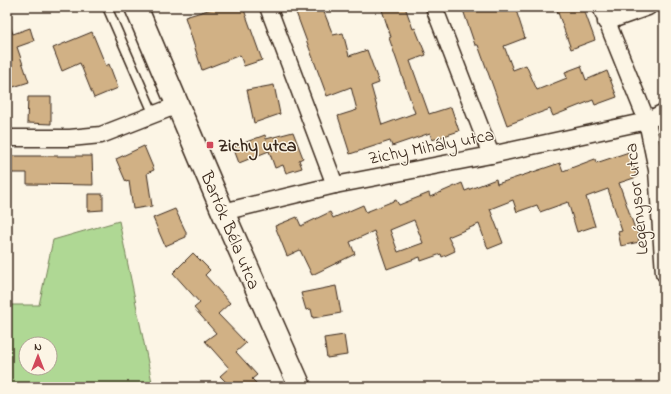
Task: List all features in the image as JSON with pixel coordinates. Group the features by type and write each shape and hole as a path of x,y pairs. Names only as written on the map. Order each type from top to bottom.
{"street":[{"name":"Bartók Béla utca","path":"136,7 223,212 300,387"},
{"path":"268,7 335,185"},
{"path":"434,7 491,155"},
{"path":"603,14 648,7"},
{"name":"Legénysor utca","path":"603,14 647,121 657,170 664,273"},
{"path":"7,138 70,138 101,135 178,105"},
{"name":"Zichy Mihály utca","path":"223,212 335,185 491,155 647,121 664,112"}],"lane":[{"path":"107,7 154,115"}],"green space":[{"path":"119,221 153,387 7,387 7,305 39,305 53,240"}],"building":[{"path":"218,7 243,7 262,60 244,66 240,55 202,70 185,17"},
{"path":"294,7 322,7 333,35 343,33 349,56 367,50 379,83 371,86 382,125 415,113 389,38 391,37 381,7 405,7 413,29 415,28 426,55 410,61 429,114 451,107 459,131 432,140 430,133 392,146 390,141 350,154 338,116 357,110 351,87 327,96"},
{"path":"462,7 515,7 525,38 504,46 513,70 526,65 537,90 567,78 565,72 581,66 586,80 607,71 617,97 595,105 593,100 553,116 550,109 507,125 478,45 475,45"},
{"path":"556,7 583,7 595,40 571,49"},
{"path":"9,23 13,34 30,28 34,41 17,47 29,82 7,89 7,24"},
{"path":"92,32 106,66 109,64 118,88 94,98 80,63 62,71 53,48"},
{"path":"274,85 280,114 254,123 247,90"},
{"path":"28,97 51,97 51,124 27,123"},
{"path":"293,132 303,158 299,160 302,168 286,173 283,165 275,168 269,151 239,163 233,147 265,135 266,139"},
{"path":"144,146 154,170 147,173 152,206 133,209 129,181 126,182 116,159"},
{"path":"629,152 637,177 619,183 635,229 637,229 639,242 621,246 618,232 622,231 608,189 586,197 595,226 577,232 568,202 540,212 537,205 517,212 513,200 490,209 503,243 488,249 479,224 448,237 455,251 442,257 441,254 421,261 420,257 387,269 374,231 350,242 355,254 312,275 300,250 287,256 275,226 297,217 301,226 330,212 333,218 363,205 366,212 396,200 399,205 429,193 430,197 462,183 465,191 496,179 497,184 560,163 563,171 595,159 596,163","holes":["414,220 423,243 398,252 390,230"]},
{"path":"7,156 92,156 93,185 27,184 27,173 7,173"},
{"path":"88,194 103,194 103,210 88,211"},
{"path":"175,209 186,232 186,237 165,246 153,218"},
{"path":"193,253 210,270 205,275 230,303 218,314 246,343 236,352 257,375 252,379 260,387 231,387 220,376 229,368 205,341 216,333 194,308 200,303 173,273"},
{"path":"336,286 341,313 313,318 311,309 306,310 301,293"},
{"path":"344,335 347,355 327,358 324,338"}],"place":[{"name":"Zichy utca","path":"210,145"}]}
